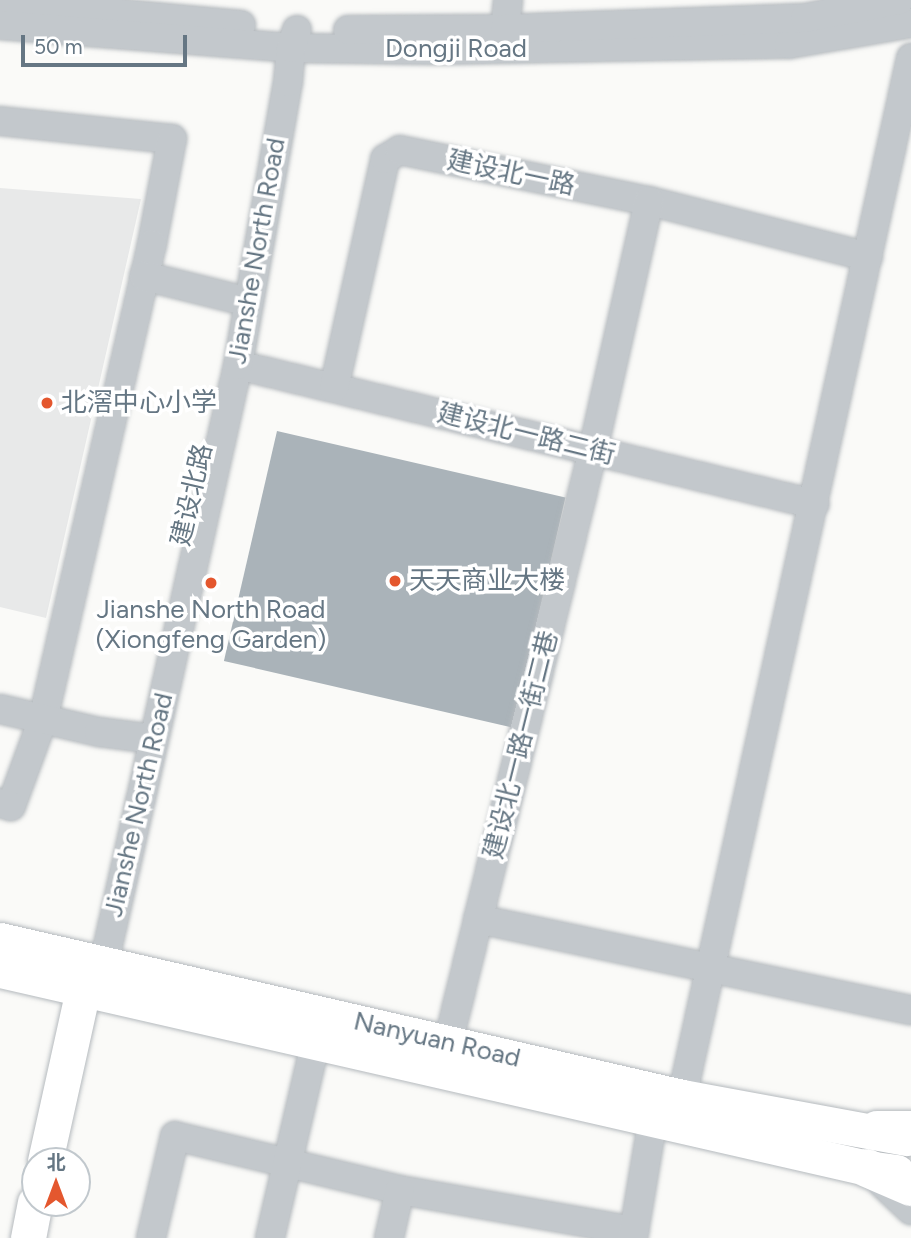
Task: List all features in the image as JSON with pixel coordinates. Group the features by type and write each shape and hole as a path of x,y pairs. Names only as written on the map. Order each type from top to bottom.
{"highway":[{"path":"867,1168 911,1187"}],"main road":[{"name":"Nanyuan Road","path":"0,940 93,975 316,1041 867,1168 911,1173"},
{"name":"Nanyuan Road","path":"0,970 93,975 448,1043 682,1097 900,1133"},
{"path":"49,1147 93,975"},
{"path":"64,1147 93,975"},
{"path":"28,1238 32,1217"},
{"path":"46,1238 50,1217"}],"street":[{"path":"505,29 508,0"},
{"name":"Dongji Road","path":"0,3 286,38 805,18 899,0"},
{"name":"Dongji Road","path":"0,25 286,38 435,50 789,44 911,23"},
{"name":"Jianshe North Road","path":"93,975 146,738 237,365 243,300 286,38"},
{"path":"682,1097 911,58"},
{"path":"0,121 172,139 144,276 43,719 11,806 0,803"},
{"name":"建设北一路","path":"334,388 385,159 400,150 649,201 868,257"},
{"name":"建设北一路一街二巷","path":"448,1043 593,450 649,201"},
{"path":"144,276 243,300"},
{"name":"建设北路","path":"146,738 243,300"},
{"name":"建设北一路二街","path":"237,365 814,503"},
{"path":"0,709 146,738"},
{"path":"478,919 911,1010"},
{"path":"270,1238 316,1041"},
{"path":"151,1238 175,1136 400,1190 634,1234 653,1119"},
{"path":"867,1168 911,1210"},
{"path":"389,1238 400,1190"}],"shaded area":[{"name":"北滘中心小学","path":"0,188 141,199 46,618 0,607"}],"building":[{"name":"天天商业大楼","path":"277,431 565,498 512,728 224,661"}],"place":[{"name":"北滘中心小学","path":"47,403"},
{"name":"天天商业大楼","path":"395,581"},
{"name":"Jianshe North Road (Xiongfeng Garden)","path":"211,583"}]}
